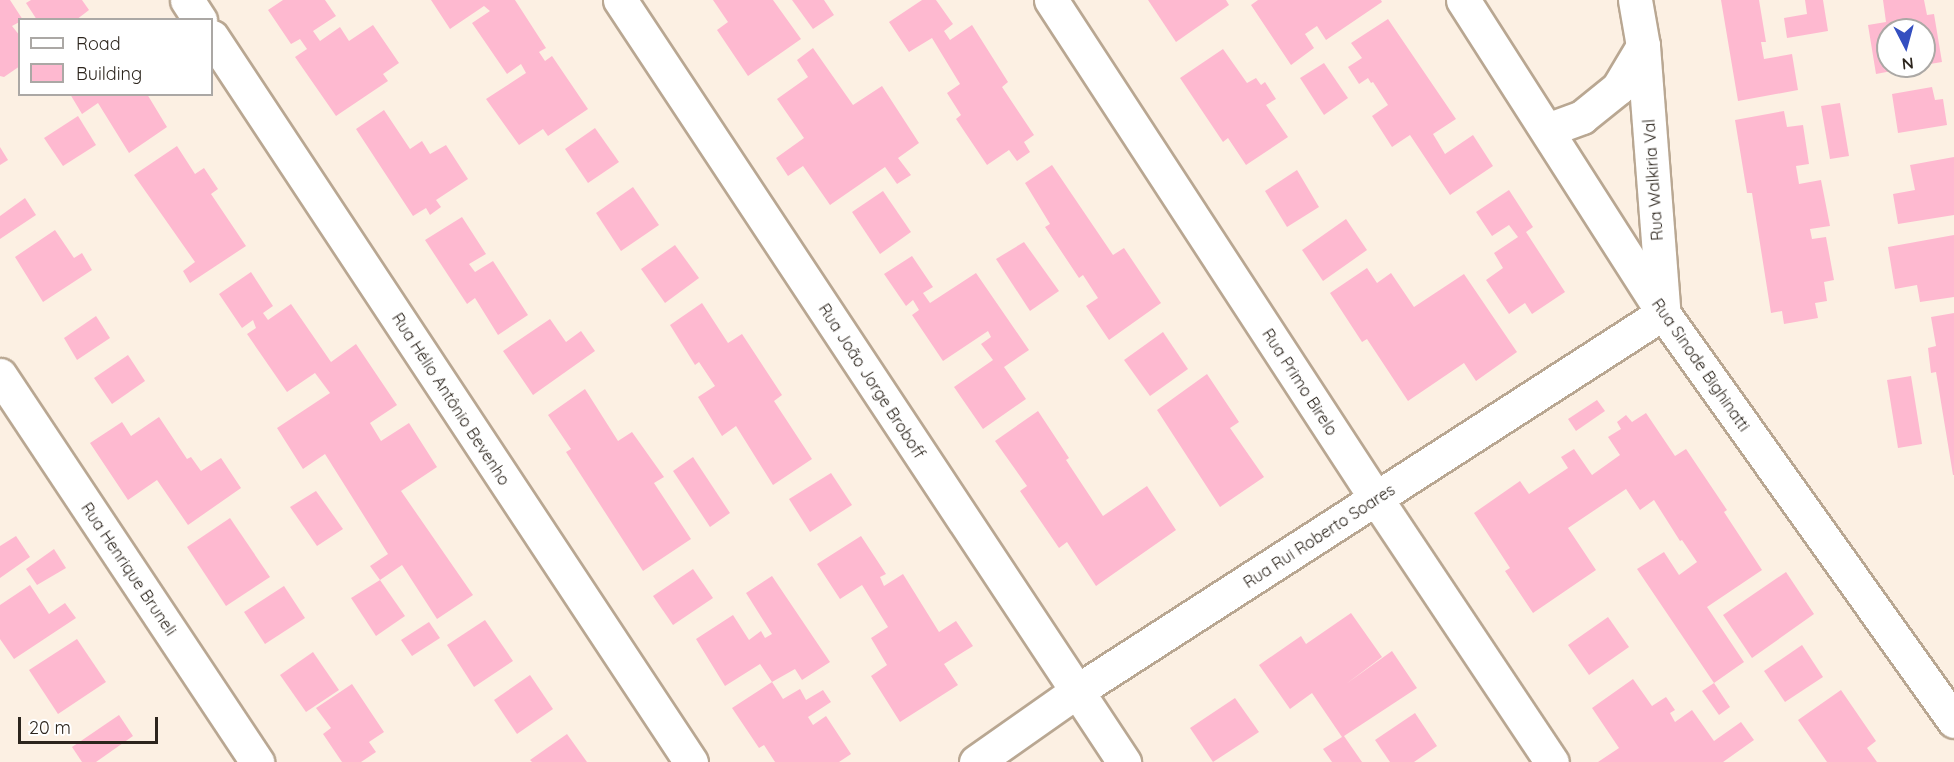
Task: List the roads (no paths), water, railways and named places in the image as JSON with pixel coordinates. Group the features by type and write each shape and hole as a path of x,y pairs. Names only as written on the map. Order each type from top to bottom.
{"street":[{"path":"187,0 199,18"},
{"name":"Rua João Jorge Broboff","path":"620,0 1124,762"},
{"name":"Rua Primo Birelo","path":"1051,0 1377,500 1552,762"},
{"name":"Rua Sinode Bighinatti","path":"1463,0 1663,313 1954,721"},
{"name":"Rua Walkiria Val","path":"1635,0 1643,46 1663,313"},
{"name":"Rua Hélio Antônio Bevenho","path":"213,39 691,762"},
{"path":"1547,130 1582,117 1618,88 1643,46"},
{"name":"Rua Rui Roberto Soares","path":"976,762 1077,691 1377,500 1663,313"},
{"name":"Rua Henrique Bruneli","path":"0,375 257,762"}]}
